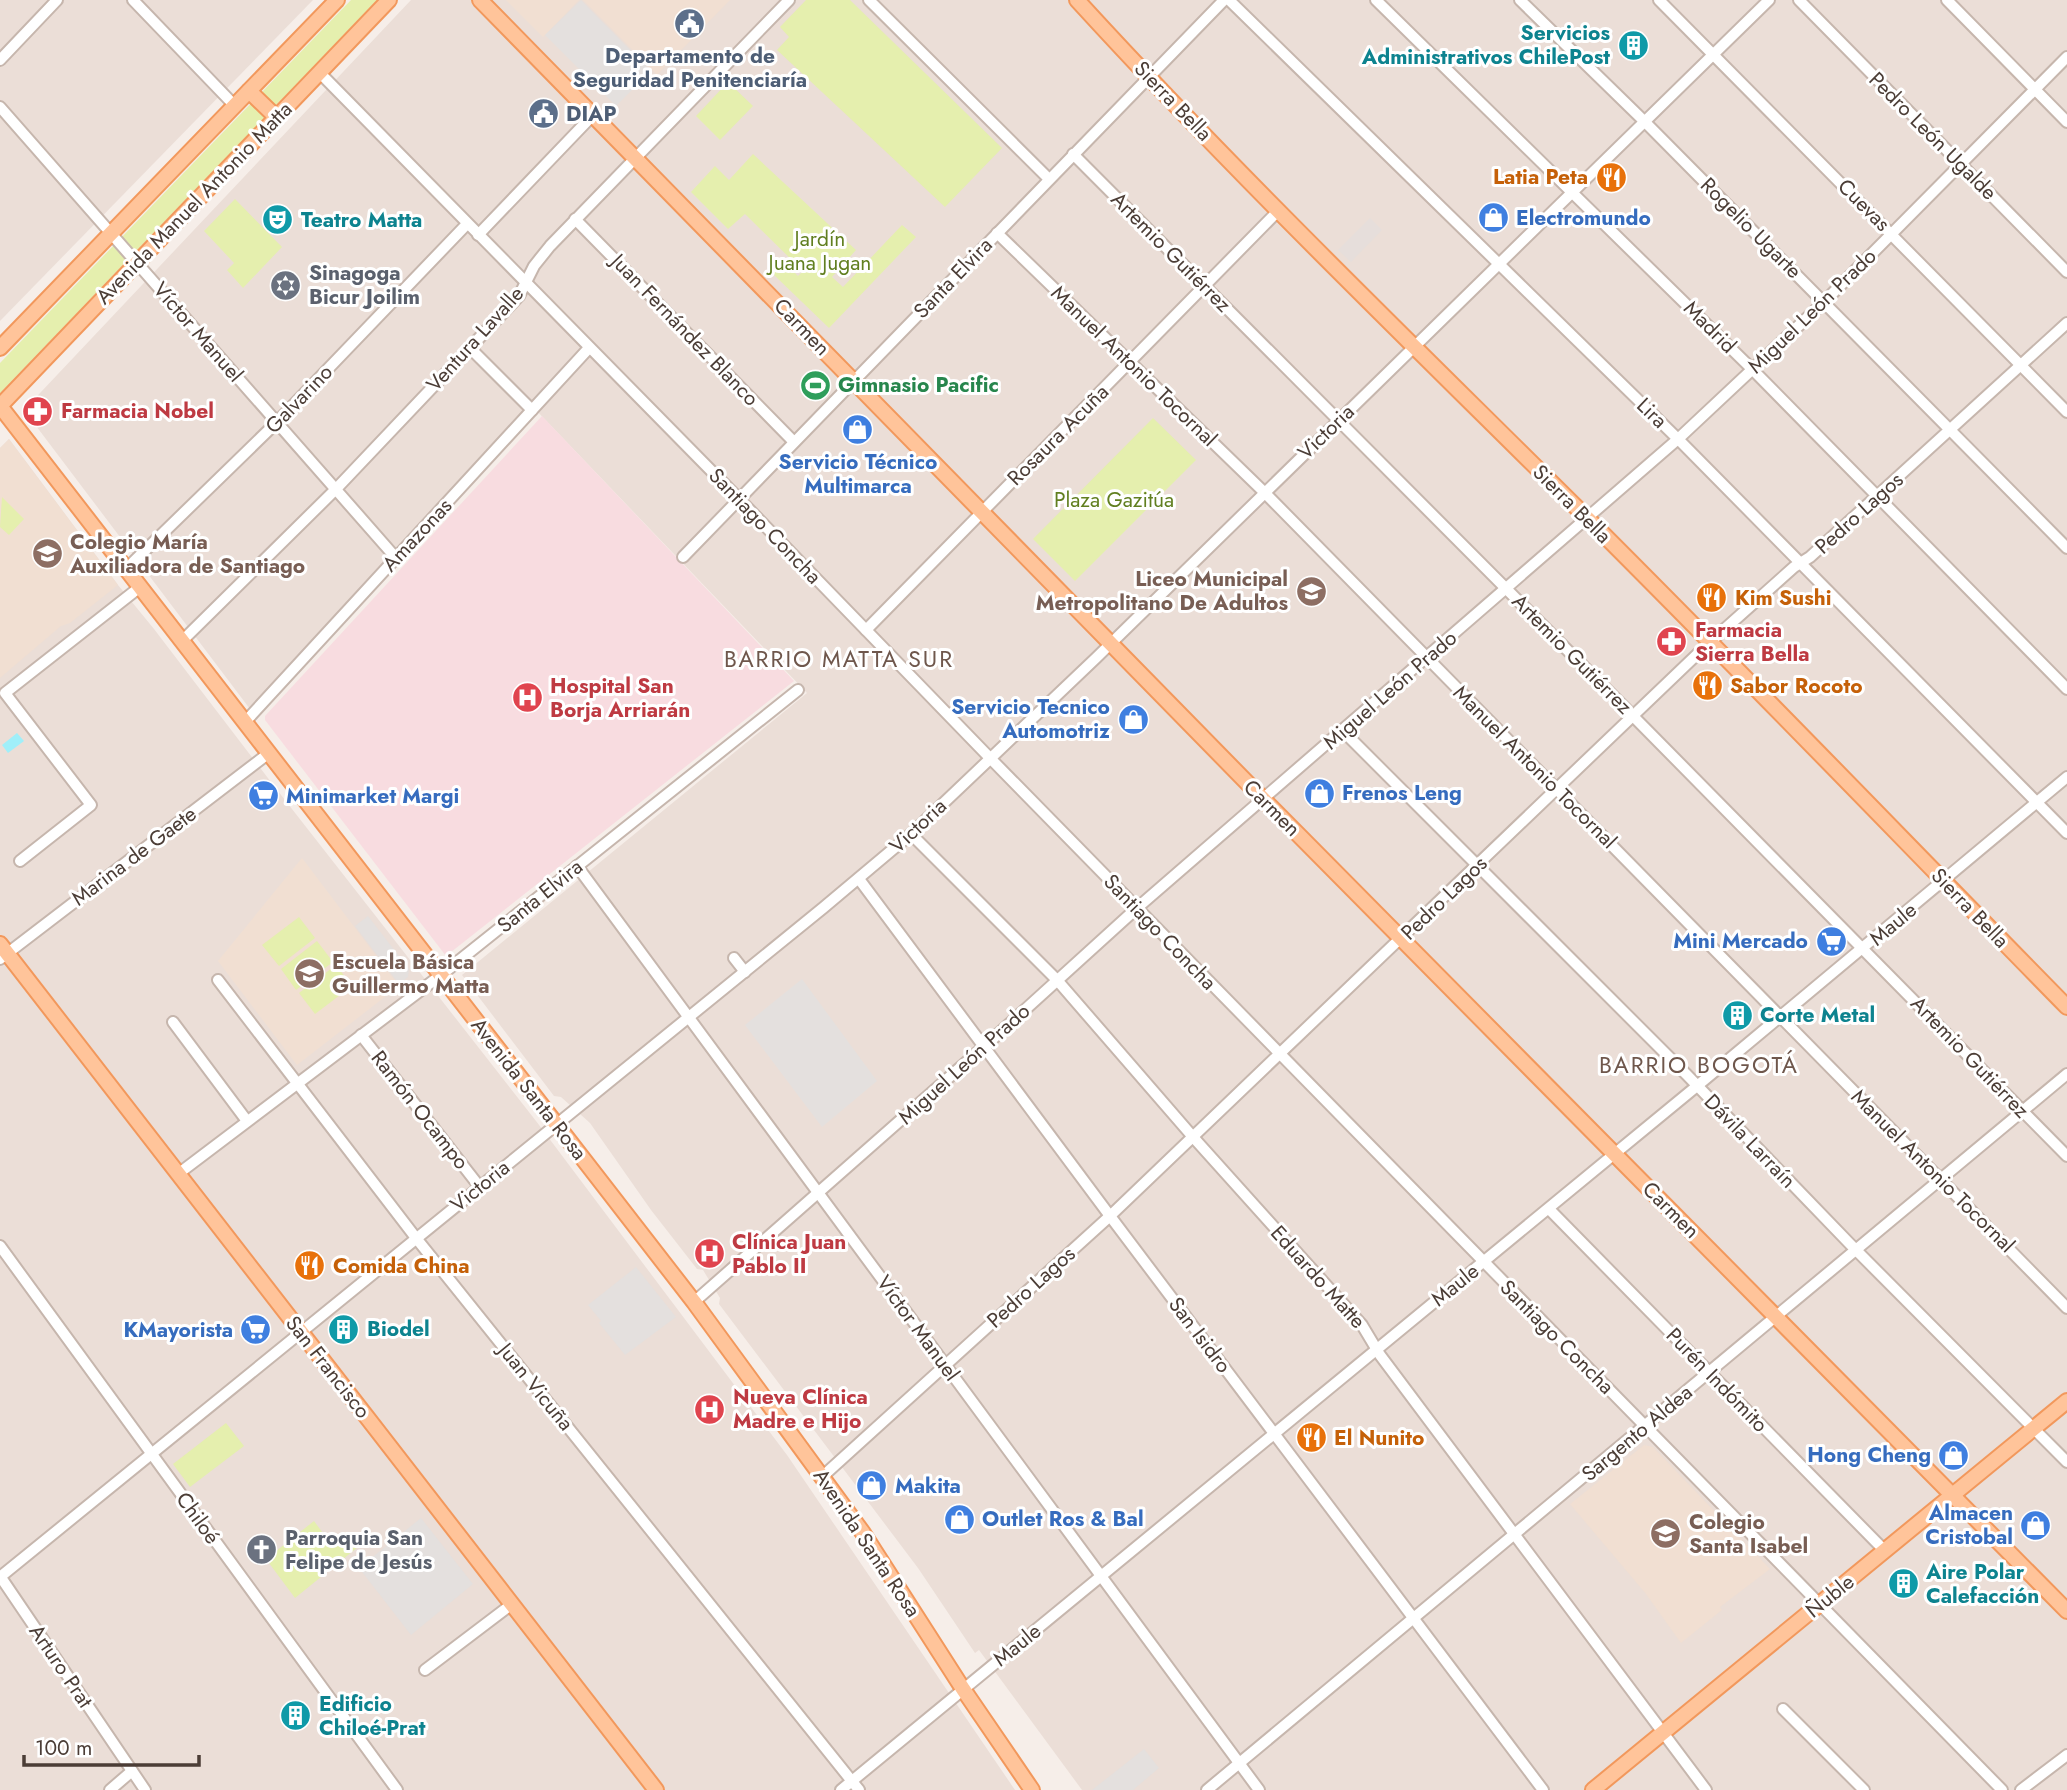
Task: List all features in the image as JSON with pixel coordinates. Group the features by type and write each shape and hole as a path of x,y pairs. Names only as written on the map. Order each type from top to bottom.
{"main road":[{"name":"Avenida Manuel Antonio Matta","path":"0,348 337,0"},
{"name":"Avenida Manuel Antonio Matta","path":"0,406 389,0"},
{"name":"Carmen","path":"481,0 1264,800 2067,1611"},
{"name":"Sierra Bella","path":"1077,0 1148,77 1587,518 2067,1007"},
{"path":"249,91 276,117"},
{"name":"Avenida Santa Rosa","path":"0,406 694,1303 883,1563 963,1689 1032,1790"},
{"name":"San Francisco","path":"2,952 178,1174 656,1790"},
{"name":"Ñuble","path":"1593,1790 2067,1401"}],"street":[{"path":"0,60 57,0"},
{"path":"133,0 235,106"},
{"name":"Ventura Lavalle","path":"182,641 336,489 470,348 519,296 540,258 575,219 789,0"},
{"path":"869,0 1049,179"},
{"name":"Santa Elvira","path":"683,557 1224,0"},
{"name":"Lira","path":"1229,0 1678,439 2067,833"},
{"name":"Madrid","path":"1376,0 1753,370 2067,689"},
{"name":"Rogelio Ugarte","path":"1520,0 1644,121 2067,548"},
{"name":"Cuevas","path":"1659,0 2067,412"},
{"name":"Victoria","path":"0,1577 911,834 1111,643 1769,0"},
{"name":"Pedro León Ugalde","path":"1799,0 2067,272"},
{"path":"1947,0 2067,122"},
{"name":"Miguel León Prado","path":"694,1303 1137,908 1678,439 1824,302 2067,57"},
{"name":"Santiago Concha","path":"319,72 2002,1790"},
{"name":"Víctor Manuel","path":"0,107 396,558"},
{"path":"478,235 593,115"},
{"name":"Artemio Gutiérrez","path":"1073,154 1633,716 2067,1157"},
{"name":"Rosaura Acuña","path":"866,631 1279,210"},
{"name":"Juan Fernández Blanco","path":"575,219 794,442"},
{"name":"Galvarino","path":"126,569 277,422 467,224"},
{"name":"Manuel Antonio Tocornal","path":"997,233 1264,492 2067,1308"},
{"name":"Pedro Lagos","path":"822,1476 1110,1216 1709,643 1800,563 1810,558 2067,323"},
{"path":"470,348 532,410"},
{"name":"Amazonas","path":"245,722 589,348"},
{"path":"20,861 91,804 5,693 140,587"},
{"name":"Santa Elvira","path":"178,1174 440,975 798,690"},
{"name":"Dávila Larraín","path":"1343,731 1698,1086 2067,1462"},
{"name":"Marina de Gaete","path":"2,952 269,753"},
{"name":"Maule","path":"841,1790 855,1786 963,1689 1698,1086 2067,777"},
{"name":"Eduardo Matte","path":"911,834 1057,980 1362,1325 1706,1790"},
{"name":"Víctor Manuel","path":"577,866 1259,1790"},
{"name":"San Isidro","path":"859,879 1543,1790"},
{"path":"734,958 745,972"},
{"name":"Juan Vicuña","path":"218,980 416,1238 855,1786"},
{"path":"173,1022 247,1121"},
{"name":"Ramón Ocampo","path":"361,1035 480,1186"},
{"name":"Sargento Aldea","path":"1207,1790 2067,1074"},
{"name":"Purén Indómito","path":"1549,1209 1885,1551"},
{"name":"Chiloé","path":"0,1246 397,1790"},
{"name":"Arturo Prat","path":"0,1577 145,1790"},
{"path":"425,1670 512,1604"},
{"path":"1783,1709 1864,1790"},
{"path":"2021,1790 2067,1755"},
{"path":"110,1790 132,1771"}],"shaded area":[{"path":"0,0 313,0 0,321"},
{"path":"411,0 2067,0 2067,1790 1082,1790 979,1650 975,1653 918,1568 719,1304 720,1298 703,1270 697,1269 651,1210 590,1123 561,1097 554,1096 462,975 807,693 534,408 253,713 24,410"},
{"path":"506,0 579,0 543,37"},
{"path":"581,0 651,71 616,106 545,35"},
{"path":"583,0 730,0 657,75"},
{"path":"1370,218 1382,230 1351,262 1338,250"},
{"name":"Hospital San Borja Arriarán","path":"542,416 794,681 446,956 265,720 265,716"},
{"path":"9,439 118,585 536,1121 787,1455 1015,1790 0,1790 0,448"},
{"name":"Colegio María Auxiliadora de Santiago","path":"9,439 118,585 70,623 61,626 0,678 0,448"},
{"name":"Escuela Básica Guillermo Matta","path":"302,858 399,986 297,1065 218,961"},
{"path":"368,916 409,969 408,977 399,984 355,926"},
{"path":"802,979 877,1081 822,1127 745,1025"},
{"path":"636,1267 676,1317 625,1355 588,1305"},
{"name":"Colegio Santa Isabel","path":"1644,1445 1653,1447 1770,1569 1720,1607 1722,1610 1681,1643 1646,1594 1570,1504"},
{"path":"421,1518 473,1584 411,1635 359,1568"},
{"path":"1144,1749 1159,1768 1133,1790 1092,1790"}],"green space":[{"path":"351,0 377,0 0,393 0,363"},
{"path":"806,0 850,0 1002,148 945,207 777,50 789,37 780,27"},
{"path":"728,82 753,106 720,140 696,116"},
{"name":"Jardín Juana Jugan","path":"753,154 856,250 832,277 843,287 902,225 916,237 829,328 773,274 784,262 798,276 803,271 745,214 728,229 691,192 715,166 729,180"},
{"path":"235,199 282,247 243,288 227,270 234,263 204,231"},
{"name":"Plaza Gazitúa","path":"1153,418 1196,460 1075,581 1033,539"},
{"path":"2,497 24,519 9,535 0,527"},
{"path":"299,917 315,938 279,966 262,945"},
{"path":"317,941 333,962 296,990 281,969"},
{"path":"336,965 352,986 315,1014 299,993"},
{"path":"226,1423 244,1446 190,1487 173,1464"},
{"path":"314,1521 331,1544 346,1532 358,1547 295,1598 266,1559"}],"water":[{"path":"17,733 24,741 8,753 2,745"}],"place":[{"name":"Departamento de Seguridad Penitenciaría","path":"690,24"},
{"name":"Servicios Administrativos ChilePost","path":"1633,45"},
{"name":"DIAP","path":"543,114"},
{"name":"Latia Peta","path":"1611,177"},
{"name":"Electromundo","path":"1493,218"},
{"name":"Teatro Matta","path":"278,220"},
{"name":"Sinagoga Bicur Joilim","path":"286,285"},
{"name":"Gimnasio Pacific","path":"815,385"},
{"name":"Farmacia Nobel","path":"38,411"},
{"name":"Servicio Técnico Multimarca","path":"858,430"},
{"name":"Colegio María Auxiliadora de Santiago","path":"47,554"},
{"name":"Liceo Municipal Metropolitano De Adultos","path":"1311,591"},
{"name":"Kim Sushi","path":"1712,598"},
{"name":"Farmacia Sierra Bella","path":"1672,642"},
{"name":"Sabor Rocoto","path":"1707,686"},
{"name":"Hospital San Borja Arriarán","path":"527,698"},
{"name":"Servicio Tecnico Automotriz","path":"1133,719"},
{"name":"Frenos Leng","path":"1319,793"},
{"name":"Minimarket Margi","path":"263,796"},
{"name":"Mini Mercado","path":"1831,941"},
{"name":"Escuela Básica Guillermo Matta","path":"309,974"},
{"name":"Corte Metal","path":"1737,1015"},
{"name":"Clínica Juan Pablo II","path":"709,1254"},
{"name":"Comida China","path":"310,1266"},
{"name":"Biodel","path":"344,1329"},
{"name":"KMayorista","path":"256,1330"},
{"name":"Nueva Clínica Madre e Hijo","path":"710,1409"},
{"name":"El Nunito","path":"1311,1438"},
{"name":"Hong Cheng","path":"1954,1455"},
{"name":"Makita","path":"872,1486"},
{"name":"Outlet Ros & Bal","path":"959,1519"},
{"name":"Almacen Cristobal","path":"2036,1525"},
{"name":"Colegio Santa Isabel","path":"1666,1534"},
{"name":"Parroquia San Felipe de Jesús","path":"262,1550"},
{"name":"Aire Polar Calefacción","path":"1903,1584"},
{"name":"Edificio Chiloé-Prat","path":"296,1716"}],"district":[{"name":"BARRIO MATTA SUR","path":"839,659"},
{"name":"BARRIO BOGOTÁ","path":"1699,1065"}]}
